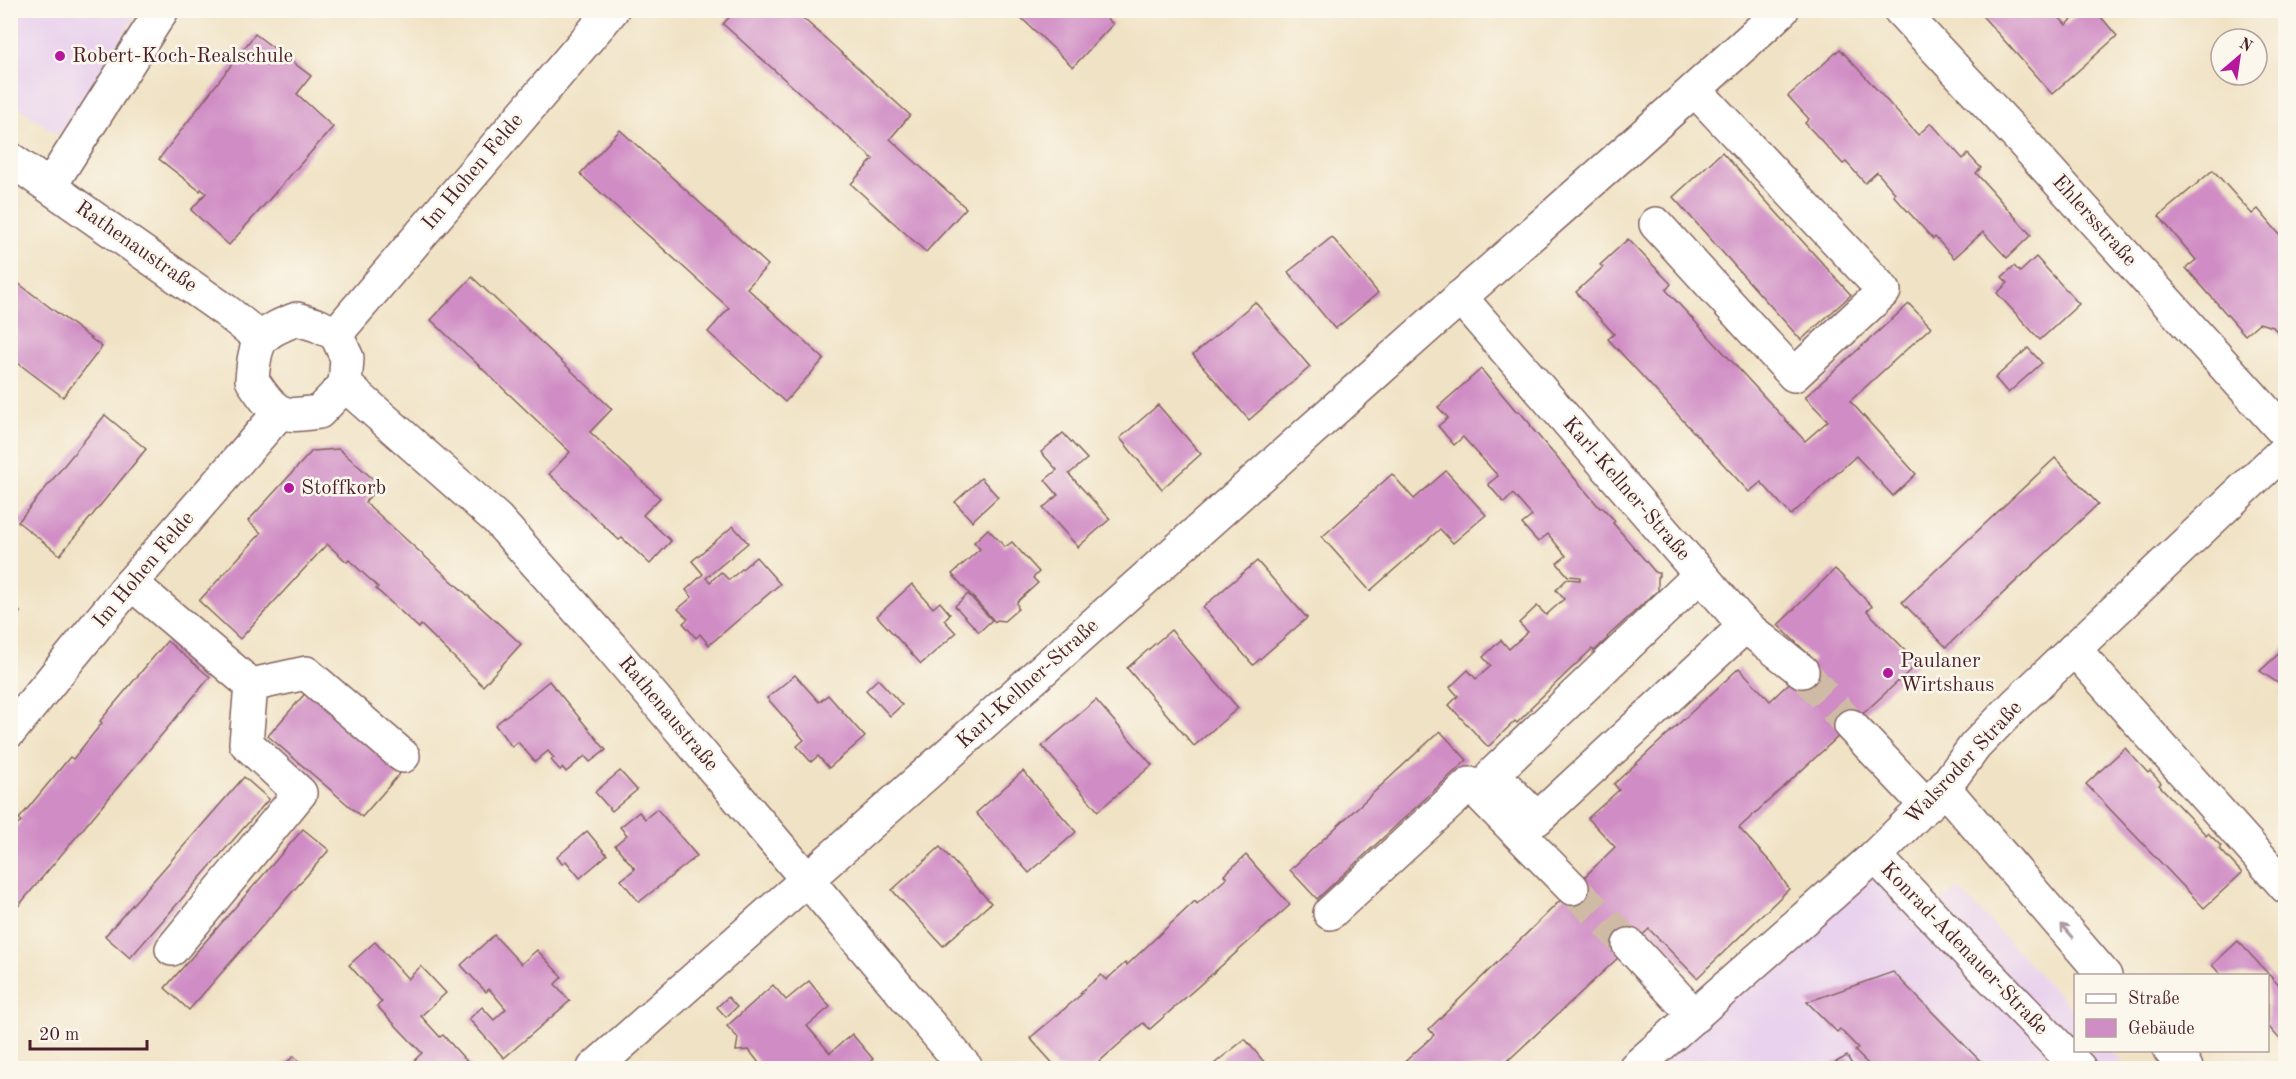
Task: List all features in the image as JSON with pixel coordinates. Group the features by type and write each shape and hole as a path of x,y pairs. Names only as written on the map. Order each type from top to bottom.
{"street":[{"path":"50,186 162,10"},
{"name":"Im Hohen Felde","path":"336,334 612,10"},
{"name":"Karl-Kellner-Straße","path":"594,1068 809,880 1782,10"},
{"name":"Ehlersstraße","path":"1900,10 2023,142 2286,434"},
{"path":"1656,224 1794,375 1884,291 1695,90"},
{"name":"Rathenaustraße","path":"10,159 226,311 260,338"},
{"name":"Karl-Kellner-Straße","path":"1460,297 1745,626 1802,671"},
{"path":"297,319 336,334 347,358 345,385 319,412 299,414 280,412 252,380 254,358 260,338 279,326 297,319"},
{"name":"Rathenaustraße","path":"345,385 497,519 611,647 966,1068"},
{"name":"Im Hohen Felde","path":"10,731 131,584 280,412"},
{"name":"Walsroder Straße","path":"1635,1068 1875,856 1935,797 1975,746 2286,449"},
{"path":"1700,575 1493,774 1537,819 1745,626"},
{"path":"131,584 251,685"},
{"path":"2074,649 2286,887"},
{"path":"251,685 306,673 403,756"},
{"path":"172,950 300,793 246,743 251,685"},
{"path":"1851,726 1935,797 2105,974"},
{"path":"1330,913 1470,784 1572,888"},
{"name":"Konrad-Adenauer-Straße","path":"1875,856 2079,1068"},
{"path":"1629,945 1695,1016"},
{"path":"2172,1052 2186,1068"}],"shaded area":[{"name":"Robert-Koch-Realschule","path":"11,10 139,11 58,135 11,102"},
{"path":"1875,856 1927,912 1958,888 2074,1011 2074,1052 2112,1052 2128,1068 1635,1068"}],"building":[{"path":"736,10 794,10 910,115 890,139 966,208 926,252 851,184 873,159 723,24"},
{"path":"1013,10 1098,10 1113,24 1073,67"},
{"path":"1977,10 2053,10 2066,25 2083,10 2095,10 2117,36 2052,94"},
{"path":"255,34 311,76 297,94 333,127 229,245 191,210 206,193 201,189 200,191 159,159"},
{"path":"1840,49 1918,135 1931,123 1963,159 1968,154 1981,168 1976,173 2031,235 2007,258 1983,232 1954,258 1935,237 1933,239 1893,195 1895,193 1877,172 1865,183 1846,162 1843,164 1805,123 1809,119 1788,96"},
{"path":"620,130 768,265 747,288 824,359 785,402 708,332 729,308 580,174"},
{"path":"1722,152 1851,295 1801,340 1673,197"},
{"path":"2213,170 2252,214 2258,209 2286,242 2286,341 2273,327 2259,323 2245,335 2186,268 2196,260 2159,216"},
{"path":"1332,237 1378,293 1335,329 1288,272"},
{"path":"1628,239 1671,284 1666,290 1805,441 1828,421 1805,397 1909,304 1931,327 1850,401 1916,474 1893,496 1856,456 1791,515 1761,482 1749,492 1608,339 1614,334 1576,292"},
{"path":"2036,257 2079,304 2040,340 1997,293 2008,283 2002,277 2014,266 2020,272"},
{"path":"10,277 102,347 63,397 10,357"},
{"path":"472,277 612,409 590,432 660,498 643,515 671,541 650,564 622,538 619,540 549,474 570,452 431,320"},
{"path":"1255,302 1310,367 1249,420 1193,355"},
{"path":"2028,348 2042,363 2008,393 1995,378"},
{"path":"1481,369 1600,508 1602,507 1615,521 1613,523 1656,573 1659,573 1658,592 1594,651 1592,649 1517,723 1515,721 1488,747 1449,705 1458,696 1450,687 1468,670 1476,679 1491,666 1483,657 1501,640 1509,649 1528,632 1519,623 1537,606 1546,615 1564,599 1556,590 1567,579 1580,580 1580,577 1568,576 1557,563 1566,556 1548,534 1538,542 1522,524 1532,516 1513,494 1504,503 1488,484 1498,476 1463,437 1454,445 1438,426 1448,418 1438,407"},
{"path":"1158,405 1201,454 1162,489 1120,438"},
{"path":"105,415 146,449 60,555 18,522"},
{"path":"1063,433 1087,459 1069,474 1110,519 1078,547 1043,508 1058,495 1045,480 1057,470 1041,452"},
{"path":"339,449 380,485 365,502 521,644 483,686 421,625 419,628 376,589 378,587 349,560 347,562 327,544 240,639 199,601 261,533 248,521 312,451"},
{"path":"2055,458 2098,504 1946,647 1902,602"},
{"path":"1446,471 1486,515 1453,543 1440,529 1370,591 1322,537 1392,474 1414,499"},
{"path":"981,478 998,497 972,521 955,502"},
{"path":"733,526 748,543 706,578 710,582 721,572 729,580 756,557 780,584 709,645 700,634 696,638 683,623 688,619 678,609 692,597 686,590 703,574 692,561"},
{"path":"988,529 1005,547 1012,542 1039,572 1033,578 1038,583 1017,602 1018,609 1004,621 995,622 952,574 980,549 974,542"},
{"path":"1257,561 1307,618 1253,665 1203,607"},
{"path":"1835,569 1872,606 1867,611 1918,663 1739,828 1775,867 1789,889 1697,978 1649,929 1500,1068 1398,1068 1434,1035 1429,1029 1615,847 1588,818 1619,790 1614,784 1739,668 1770,701 1814,660 1778,625"},
{"path":"912,584 933,608 940,602 950,614 944,620 956,633 921,664 877,616"},
{"path":"968,594 992,620 979,632 955,606"},
{"path":"10,604 20,612 10,624"},
{"path":"1171,630 1238,708 1194,746 1127,668"},
{"path":"167,641 210,677 10,916 10,834 21,821 19,819 70,757 73,759 102,723 100,721"},
{"path":"2286,647 2286,699 2280,693 2285,688 2260,671"},
{"path":"795,675 819,702 828,695 865,737 829,768 818,756 811,762 797,746 804,740 767,698"},
{"path":"878,679 902,705 890,716 866,690"},
{"path":"549,681 606,750 590,762 585,756 566,772 563,768 560,770 551,760 554,758 548,751 535,762 518,742 512,747 495,725"},
{"path":"309,689 403,770 362,817 268,736"},
{"path":"1096,700 1152,765 1098,811 1042,746"},
{"path":"1440,731 1467,760 1317,899 1290,870"},
{"path":"2125,748 2148,773 2150,771 2161,783 2159,785 2206,835 2208,833 2221,846 2219,848 2242,873 2204,908 2086,784"},
{"path":"620,771 637,790 612,811 595,792"},
{"path":"1023,771 1076,832 1029,873 976,813"},
{"path":"244,777 269,799 130,958 105,936"},
{"path":"657,809 697,856 639,902 621,880 635,869 615,845 627,835 620,827 639,812 645,819"},
{"path":"303,829 329,850 189,1010 165,988"},
{"path":"587,831 607,855 580,878 566,861 562,864 557,857"},
{"path":"940,847 991,903 943,946 892,890"},
{"path":"1246,855 1290,905 1150,1029 1143,1023 1092,1068 1057,1068 1030,1038 1101,975 1106,980 1125,963 1127,965 1195,901 1197,904 1227,878 1224,875"},
{"path":"494,935 521,964 537,950 562,977 555,984 570,1001 504,1058 469,1019 482,1007 494,1020 506,1009 489,989 486,992 461,965"},
{"path":"2238,941 2268,974 2220,974 2212,965"},
{"path":"375,942 408,979 421,966 446,993 421,1016 440,1037 443,1035 473,1068 406,1068 422,1053 377,1006 382,1002 349,965"},
{"path":"1893,972 1987,1068 1872,1068 1855,1051 1858,1048 1840,1029 1837,1032 1807,1002"},
{"path":"2269,975 2286,993 2286,1040 2283,1043 2269,1027"},
{"path":"809,981 830,1007 807,1026 830,1053 852,1034 873,1059 862,1068 759,1068 759,1063 749,1050 736,1051 738,1038 727,1026 773,985 786,1000"},
{"path":"728,997 737,1007 726,1017 717,1007"},
{"path":"1245,1039 1269,1068 1209,1068"},
{"path":"294,1056 305,1068 280,1068"},
{"path":"1847,1056 1854,1068 1825,1068"}],"tunnel":[{"path":"1802,671 1851,726"},
{"path":"1572,888 1629,945"}],"place":[{"name":"Robert-Koch-Realschule","path":"60,56"},
{"name":"Stoffkorb","path":"289,488"},
{"name":"Paulaner Wirtshaus","path":"1888,673"}]}
